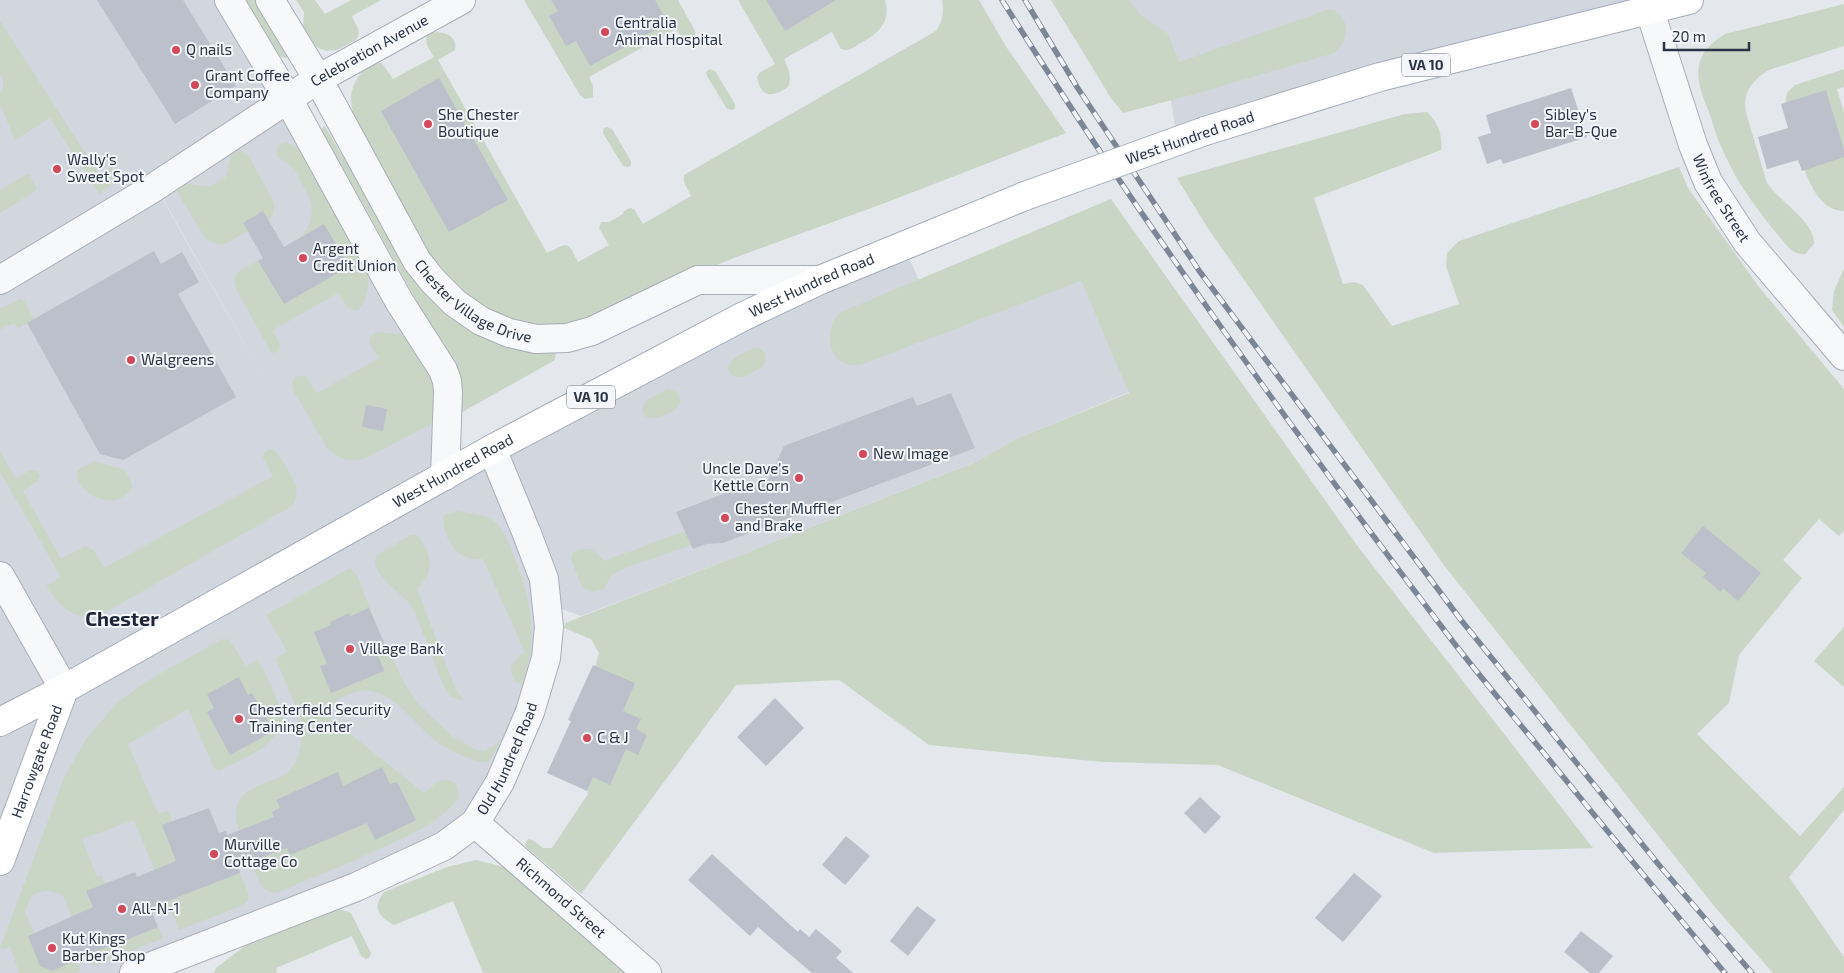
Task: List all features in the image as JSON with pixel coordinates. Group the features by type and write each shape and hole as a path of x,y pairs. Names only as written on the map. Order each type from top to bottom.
{"main road":[{"name":"West Hundred Road","path":"0,722 64,689 492,449 742,317 820,280 1025,196 1205,131 1380,77 1649,5 1689,0"},
{"name":"Harrowgate Road","path":"0,861 64,689"}],"street":[{"path":"229,0 288,99 400,301 443,370 448,392 444,476"},
{"name":"Chester Village Drive","path":"270,0 318,79 418,261 433,281 455,303 481,322 509,333 536,339 567,338 592,331 698,280 820,280"},
{"name":"Celebration Avenue","path":"0,280 150,190 318,79 461,0"},
{"name":"Winfree Street","path":"1649,5 1693,145 1708,182 1747,242 1844,356"},
{"name":"Old Hundred Road","path":"134,973 174,965 356,887 444,846 475,823 500,782 530,712 546,658 549,626 544,579 492,449"},
{"path":"0,576 64,689"},
{"name":"Richmond Street","path":"475,823 647,973"}],"shaded area":[{"path":"0,0 228,0 287,99 155,186 283,412 156,186 287,100 442,371 443,474 491,450 548,627 475,823 133,973 0,973 0,863 63,689 0,726"},
{"path":"1118,0 1647,0 1177,140 1164,54"},
{"path":"904,247 929,303 1081,281 1129,392 1016,439 980,460 581,616 548,604 493,450"},
{"path":"61,693 0,855 0,729"}],"green space":[{"path":"246,0 256,0 288,56 286,58 279,56"},
{"path":"296,0 315,0 325,14 351,0 381,0 352,16 359,34 356,40 337,50 326,51 314,46 303,29 304,12"},
{"path":"524,0 678,0 695,31 696,39 690,45 683,41 676,29 589,77 593,86 593,97 585,99 580,95"},
{"path":"738,0 885,0 887,8 885,21 877,32 850,49 841,49 832,32 784,59 790,79 788,87 777,93 768,94 761,89 757,77 759,73 775,64"},
{"path":"942,0 979,0 1005,45 1066,133 885,203 734,258 576,324 540,325 517,322 483,310 468,298 437,265 428,252 353,113 352,91 357,79 365,69 370,65 382,63 393,79 434,57 426,40 428,34 438,32 447,34 454,40 455,50 438,60 547,253 566,245 571,249 578,262 609,245 599,228 601,222 609,222 630,208 634,209 643,224 691,196 684,182 684,175 936,31 942,16"},
{"path":"1051,0 1129,0 1140,14 1168,34 1179,62 1330,9 1343,18 1346,34 1342,44 1334,53 1123,113 1111,98"},
{"path":"1844,4 1844,46 1769,70 1753,83 1747,93 1746,113 1767,183 1803,220 1813,236 1814,244 1805,254 1800,254 1787,246 1770,225 1753,203 1731,168 1720,145 1702,93 1698,74 1700,61 1707,49 1725,34"},
{"path":"0,21 99,174 110,168 115,169 119,175 118,180 99,194 50,118 15,140 0,104 0,92 3,92 3,76 0,75"},
{"path":"710,69 715,71 735,104 733,110 727,109 707,76 706,72"},
{"path":"1844,69 1844,87 1837,89 1844,112 1844,211 1833,209 1823,202 1815,192 1799,154 1787,110 1786,97 1789,90 1795,85"},
{"path":"1427,112 1439,130 1441,150 1314,198 1343,284 1354,282 1363,285 1392,326 1459,304 1446,266 1447,253 1459,241 1679,167 1688,188 1759,287 1844,389 1844,531 1839,536 1819,519 1783,560 1802,578 1739,655 1729,703 1697,734 1800,836 1844,787 1844,810 1789,877 1844,957 1844,973 1773,973 1714,906 1443,564 1207,227 1177,178 1405,114"},
{"path":"324,125 415,278 553,352 556,354 555,360 457,415 455,370 322,130"},
{"path":"604,128 612,129 631,161 629,167 623,166 603,133"},
{"path":"286,142 295,146 300,151 363,256 368,284 366,298 358,310 348,308 338,293 273,330 280,345 279,351 274,353 271,352 236,289 234,279 239,272 248,266 285,249 296,241 305,232 310,220 311,202 309,197 292,167 277,155 278,145"},
{"path":"239,150 248,154 273,201 274,213 270,219 225,244 214,243 204,237 177,188 183,183 209,187 226,177 231,155"},
{"path":"29,173 37,190 0,213 0,190"},
{"path":"1111,199 1359,548 1593,848 1434,853 1218,765 1103,762 929,745 839,680 736,685 581,894 526,847 525,843 529,839 543,848 552,848 588,794 580,724 599,653 591,639 564,628 565,623 978,461 1016,439 1129,393 1081,281 860,365 845,364 839,360 834,355 830,341 833,323 841,312"},
{"path":"1844,269 1844,327 1832,310 1834,291"},
{"path":"20,299 24,301 34,319 18,328 14,323 0,330 0,309"},
{"path":"378,332 400,334 411,340 436,376 437,414 433,423 366,458 350,460 340,458 327,448 293,390 292,382 295,377 305,375 317,393 379,358 369,341"},
{"path":"754,348 760,348 765,353 764,365 743,376 734,376 728,370 731,362 734,358"},
{"path":"668,389 674,390 679,394 680,402 678,406 663,416 645,417 643,407 645,403 653,396"},
{"path":"272,449 282,460 296,486 296,496 292,506 99,616 90,617 74,614 68,610 46,586 61,577 0,472 0,451 16,479 30,470 37,471 40,476 38,481 23,491 61,559 85,546 94,550 104,568 273,476 263,458 267,450"},
{"path":"94,461 125,470 132,484 132,490 115,500 101,499 89,493 79,483 77,470"},
{"path":"457,511 485,517 494,521 500,527 525,586 532,634 527,667 521,684 515,682 511,668 514,661 525,652 483,559 466,557 459,553 449,542 446,534 443,517"},
{"path":"685,531 691,545 623,569 612,575 603,590 592,592 582,587 571,559 573,552 590,549 597,553 604,561"},
{"path":"411,535 417,535 422,542 429,555 430,562 427,576 417,589 456,690 465,701 451,697 444,687 415,613 409,603 386,581 377,568 375,561 377,555"},
{"path":"350,568 357,575 385,647 404,683 420,706 452,736 475,749 484,751 502,738 490,761 479,761 461,755 440,744 402,708 380,694 368,691 355,692 338,700 324,713 424,793 439,781 447,780 457,785 459,798 432,822 412,834 276,893 269,892 261,886 242,839 236,813 238,804 248,791 280,777 293,767 300,750 301,731 293,699 276,658 287,651 266,615"},
{"path":"1844,627 1844,687 1814,661"},
{"path":"222,639 230,640 246,666 258,659 281,711 281,726 276,735 248,757 218,771 214,768 188,709 128,744 158,814 168,811 193,871 240,873 248,893 248,900 243,905 179,930 134,820 82,839 97,877 102,875 105,884 86,891 109,947 158,927 163,938 93,966 63,896 51,891 39,892 31,896 25,912 34,933 28,936 49,956 76,960 81,971 75,973 19,973 10,946 5,949 0,948 64,778 86,739 117,703 144,683"},
{"path":"476,860 504,867 630,973 483,973 453,901 394,925 378,911 378,903 384,892 447,867"},
{"path":"339,909 351,913 371,953 369,958 366,959 361,956 352,936 276,968 277,973 214,973 216,968 245,946"}],"building":[{"path":"97,0 183,0 236,86 175,124"},
{"name":"Centralia Animal Hospital","path":"551,0 655,0 668,23 590,66 576,41 566,46 549,16 558,11"},
{"path":"766,0 836,0 785,31"},
{"path":"439,78 508,200 449,232 381,111"},
{"name":"Sibley's Bar-B-Que","path":"1571,88 1587,137 1503,164 1501,159 1487,164 1478,137 1491,133 1486,115"},
{"path":"1826,90 1844,150 1844,157 1802,171 1798,160 1767,169 1758,137 1788,128 1781,104"},
{"name":"Argent Credit Union","path":"263,211 284,247 324,224 344,257 346,266 338,273 284,304 258,261 263,258 243,223"},
{"name":"Walgreens","path":"154,251 161,264 182,252 199,282 178,294 236,397 123,460 100,454 27,323"},
{"path":"951,393 975,448 723,543 706,544 693,549 676,512 736,489 738,493 767,482 784,446 913,397 917,406"},
{"path":"366,405 387,409 383,431 362,427"},
{"path":"1703,526 1761,573 1738,601 1723,588 1721,592 1703,577 1706,573 1681,553"},
{"name":"Village Bank","path":"369,608 386,647 376,651 384,671 331,693 320,666 327,664 314,632 331,625 330,622 349,613 351,616"},
{"path":"593,665 635,683 623,711 641,719 636,729 647,735 638,755 626,749 610,785 593,777 587,791 547,773 571,721 568,720"},
{"name":"Chesterfield Security Training Center","path":"239,677 248,695 252,693 274,731 230,755 207,712 214,708 207,694"},
{"path":"775,698 804,728 766,766 737,737"},
{"path":"382,767 390,784 397,782 416,820 375,840 367,823 290,855 287,848 238,866 240,873 150,908 158,927 52,971 40,966 28,936 93,907 86,891 135,872 137,877 176,861 162,825 209,808 219,833 226,831 227,835 274,817 272,812 280,808 276,800 338,772 343,786"},
{"path":"1200,797 1221,817 1205,834 1184,813"},
{"path":"846,836 870,856 845,885 822,865"},
{"path":"712,854 798,932 800,929 809,937 816,929 842,951 836,958 853,973 812,973 758,927 750,936 688,880"},
{"path":"1354,873 1382,896 1343,942 1315,918"},
{"path":"917,906 936,920 908,956 890,941"},
{"path":"1581,931 1613,956 1599,973 1590,973 1564,952"}],"railway":[{"path":"1002,0 1164,246 1336,486 1465,657 1725,973"},
{"path":"1025,0 1077,87 1200,272 1461,620 1659,865 1752,973"}],"place":[{"name":"Centralia Animal Hospital","path":"605,32"},
{"name":"Q nails","path":"176,50"},
{"name":"Grant Coffee Company","path":"195,85"},
{"name":"She Chester Boutique","path":"428,124"},
{"name":"Sibley's Bar-B-Que","path":"1535,124"},
{"name":"Wally's Sweet Spot","path":"57,169"},
{"name":"Argent Credit Union","path":"303,258"},
{"name":"Walgreens","path":"131,360"},
{"name":"New Image","path":"863,454"},
{"name":"Uncle Dave's Kettle Corn","path":"799,478"},
{"name":"Chester Muffler and Brake","path":"725,518"},
{"name":"Village Bank","path":"350,649"},
{"name":"Chesterfield Security Training Center","path":"239,719"},
{"name":"C & J","path":"587,738"},
{"name":"Murville Cottage Co","path":"214,854"},
{"name":"All-N-1","path":"122,909"},
{"name":"Kut Kings Barber Shop","path":"52,948"}],"district":[{"name":"Chester","path":"122,619"}]}
